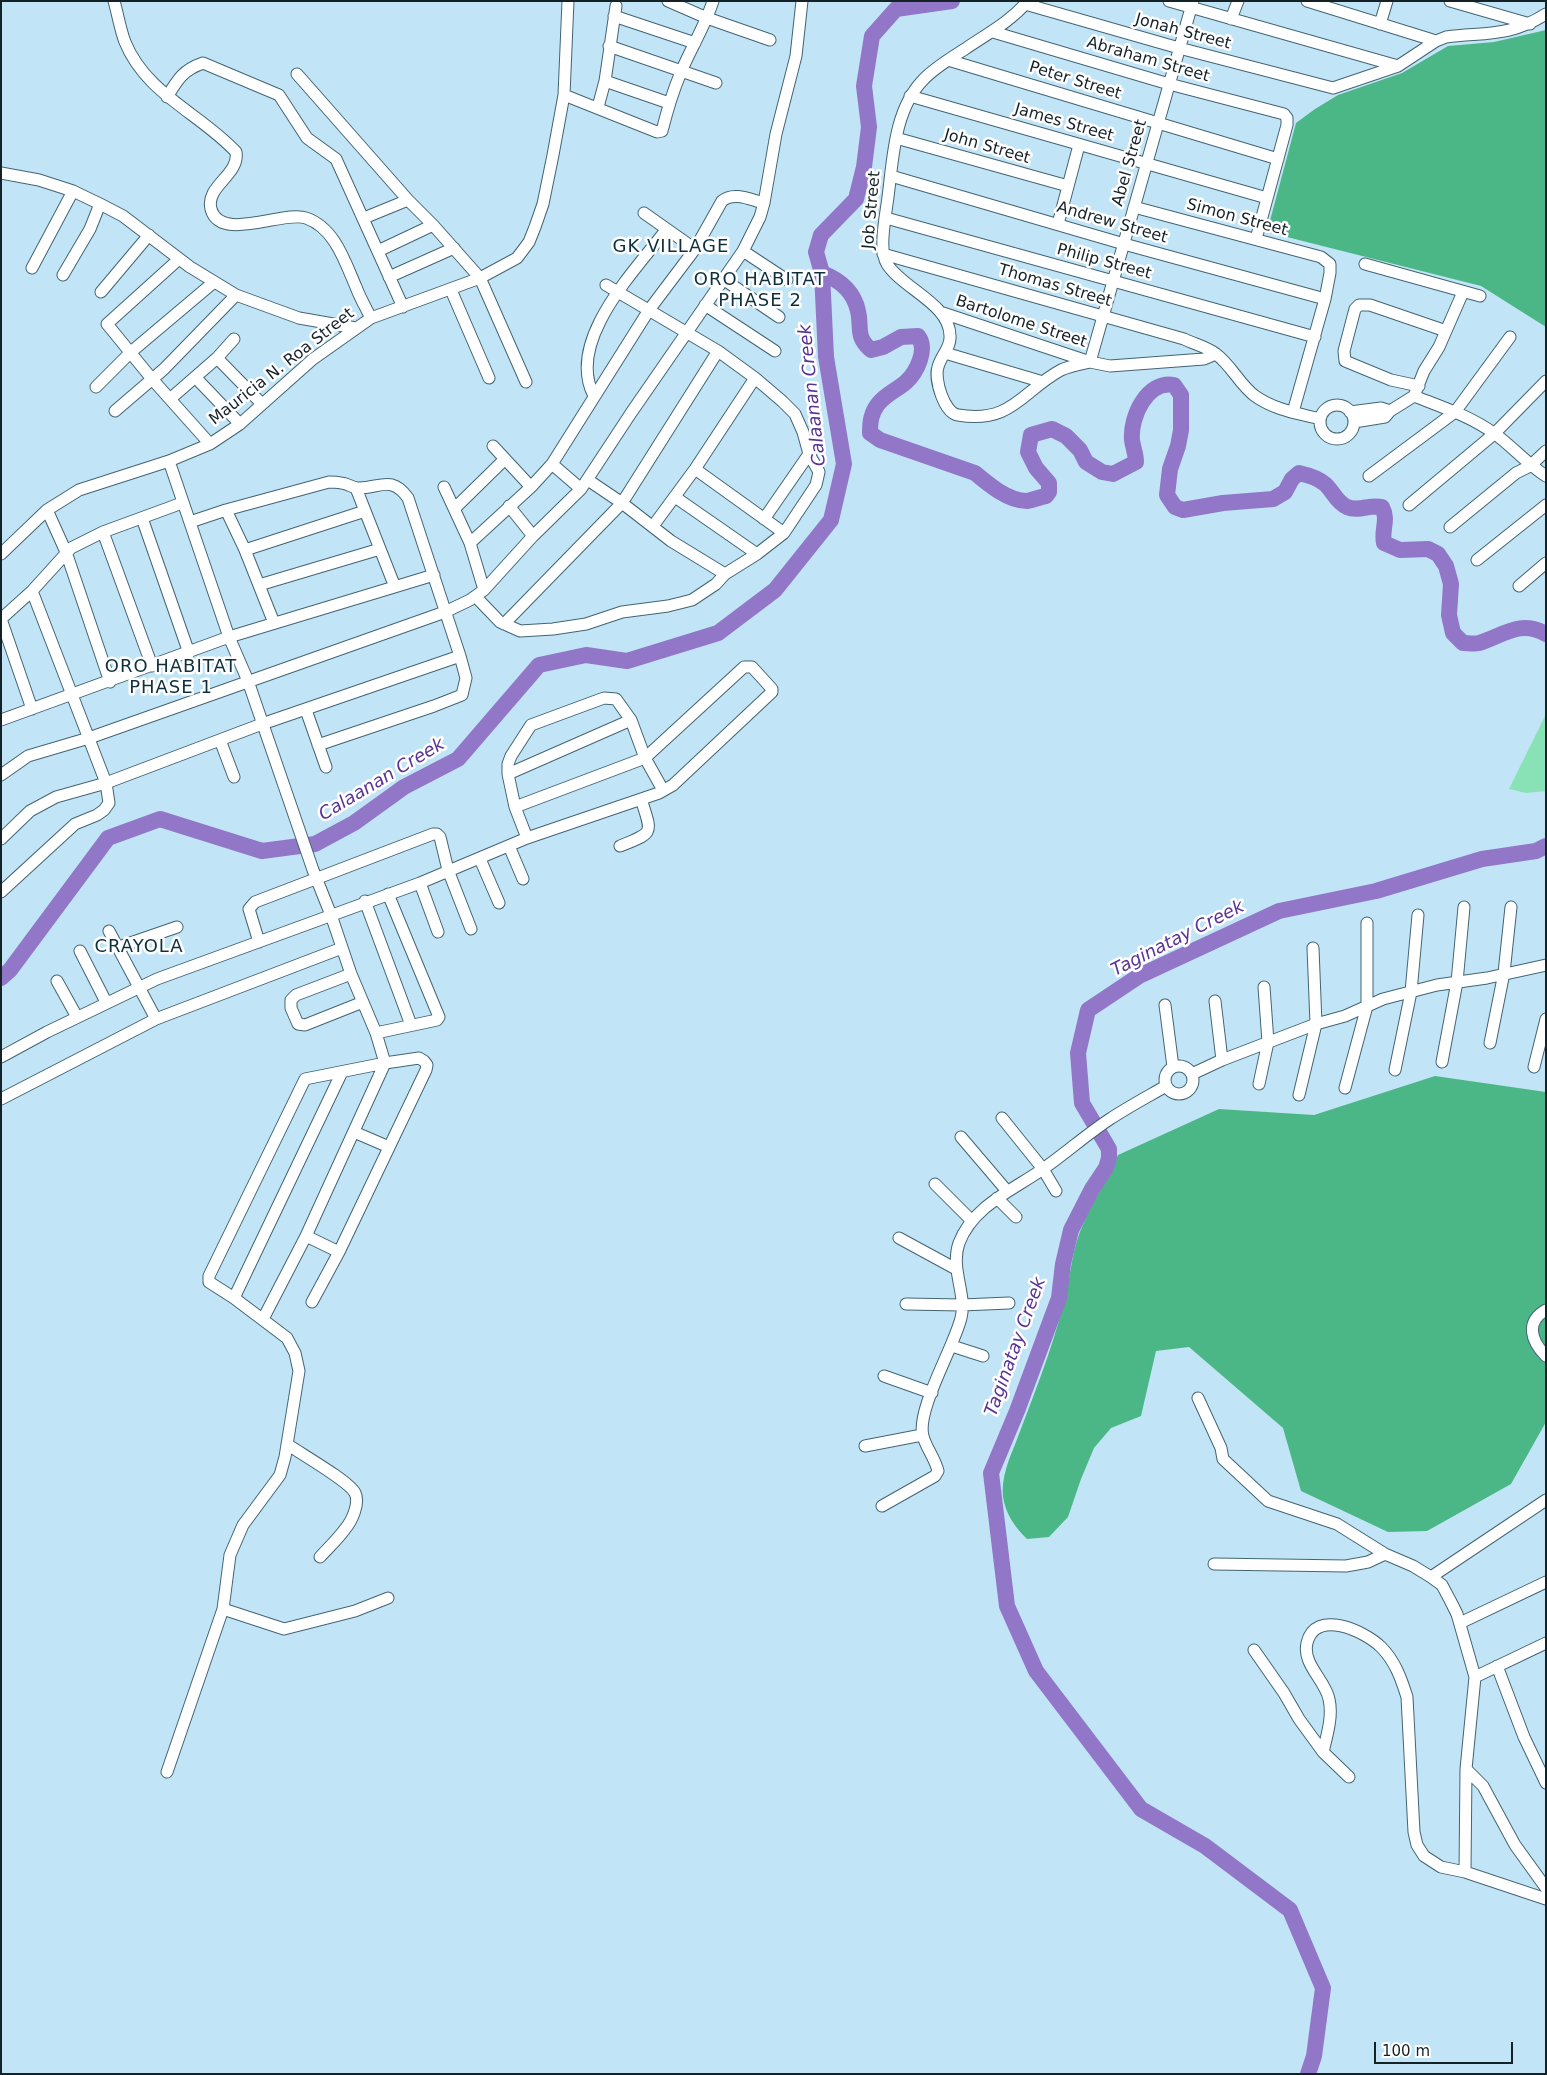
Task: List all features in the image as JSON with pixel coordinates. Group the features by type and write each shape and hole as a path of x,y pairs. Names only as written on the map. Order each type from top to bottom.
{"street":[{"path":"114,1 123,37 132,56 147,76 167,97 224,138 236,152 236,164 215,190 210,201 211,210 218,219 229,224 241,226 272,219 304,217 319,224 330,236 345,261 356,290 371,318"},
{"name":"Mauricia N. Roa Street","path":"1,554 47,510 79,490 169,461 210,444 240,424 313,359 371,318 451,290 514,261 529,242 543,204 564,95 568,1"},
{"path":"668,1 707,18 770,40"},
{"path":"564,95 660,132 662,131 669,103 681,71 707,18 713,1"},
{"path":"1169,1 1192,4 1231,19 1398,66 1436,41 1454,36 1510,31 1530,24 1546,14"},
{"path":"1231,19 1238,1"},
{"path":"1307,1 1436,41"},
{"path":"1380,24 1388,1"},
{"path":"1450,1 1530,24"},
{"path":"1,775 28,756 88,738 445,612 480,593 584,484 743,251 760,217 764,203 776,134 796,56 799,38 800,2"},
{"name":"Job Street","path":"943,314 896,275 887,264 883,254 896,138 910,96 923,80 948,60 993,32 1027,3"},
{"name":"Jonah Street","path":"1027,3 1179,48 1333,88 1398,66"},
{"name":"Abel Street","path":"1090,362 1192,4"},
{"path":"598,107 605,81 615,11 695,43"},
{"name":"Abraham Street","path":"993,32 1169,84 1284,114 1287,118 1287,125 1278,159"},
{"path":"609,46 716,83"},
{"name":"Peter Street","path":"948,60 1278,159"},
{"path":"167,97 176,80 192,66 203,63 279,94 307,138 336,159 403,307"},
{"path":"297,74 408,200 480,278 526,382"},
{"path":"605,81 669,103"},
{"name":"James Street","path":"910,96 1267,198"},
{"name":"John Street","path":"896,138 1068,186"},
{"path":"1058,224 1080,145"},
{"path":"1256,239 1278,159"},
{"path":"1,173 39,180 73,191 100,204 123,216 179,259 236,295 299,318 356,328"},
{"name":"Andrew Street","path":"891,176 1124,244 1325,299"},
{"path":"32,268 73,191"},
{"path":"470,543 552,464 649,310 695,249 722,201 728,197 735,196 764,203"},
{"path":"364,218 408,200"},
{"path":"62,275 90,229 100,204"},
{"name":"Simon Street","path":"1134,207 1320,257 1330,264 1325,299"},
{"path":"644,213 695,249"},
{"name":"Philip Street","path":"886,218 1315,337"},
{"path":"378,251 433,225"},
{"path":"594,396 589,386 587,373 590,346 597,326 618,292 666,230"},
{"path":"101,292 149,235"},
{"path":"389,276 454,248"},
{"path":"743,251 787,280"},
{"name":"Thomas Street","path":"883,254 1184,339 1216,354"},
{"path":"179,259 107,324 152,379 210,444"},
{"path":"1365,264 1480,296"},
{"path":"723,279 778,317"},
{"path":"96,387 131,352 214,282"},
{"path":"444,487 470,543 480,593 491,614 504,624 520,631 586,624 622,612 668,606 692,600 716,584 725,574 757,554 784,533 816,486 819,477 819,472 809,454 803,432 795,414 755,378 718,352 606,285"},
{"path":"451,290 489,378"},
{"path":"1352,417 1352,428 1346,436 1330,437 1322,430 1320,419 1325,409 1336,405 1341,406 1352,417 1385,417 1416,391 1424,370 1439,347 1463,292"},
{"path":"115,411 152,379 236,295"},
{"path":"1293,412 1325,299"},
{"path":"705,305 775,350"},
{"path":"1446,330 1370,305 1359,305 1355,309 1344,351 1345,361 1416,391 1494,434 1530,466 1546,476"},
{"path":"943,314 949,324 950,335 949,346 937,369 938,380 942,397 947,407 952,413 957,415 980,416 1010,409 1043,382 1062,370 1090,362"},
{"name":"Bartolome Street","path":"943,314 1090,362 1110,366 1204,359 1216,354"},
{"path":"1369,476 1455,412 1510,337"},
{"path":"170,399 216,358 234,339"},
{"path":"1177,360 1184,339"},
{"path":"504,624 622,503 718,352"},
{"path":"945,353 1043,382"},
{"path":"1216,354 1254,395 1278,409 1320,419"},
{"path":"216,358 262,404"},
{"path":"195,377 240,424"},
{"path":"654,526 695,469 755,378"},
{"path":"1409,505 1494,434 1546,381"},
{"path":"493,446 530,487"},
{"path":"1450,527 1516,474 1530,466 1546,451"},
{"path":"764,519 809,454"},
{"path":"455,508 504,460"},
{"path":"169,461 230,637 248,681 314,874 331,914 351,974 376,1033 385,1063 306,1236 264,1320"},
{"path":"552,464 584,484 622,503 671,541 725,574"},
{"path":"695,469 784,533"},
{"path":"190,522 226,510 329,482 342,482 356,488 385,484 402,489 408,498 460,656 466,678 462,695 318,745"},
{"path":"356,488 395,588"},
{"path":"675,497 757,554"},
{"path":"32,709 1,619 32,591 66,552 80,542 182,503"},
{"path":"1477,560 1546,504"},
{"path":"509,506 533,536"},
{"path":"47,510 66,552 110,682"},
{"path":"226,510 245,550 274,623"},
{"path":"245,550 365,511"},
{"path":"142,518 189,653"},
{"path":"103,532 152,666"},
{"path":"259,585 380,550"},
{"path":"1519,586 1546,563"},
{"path":"1,720 230,637 434,575"},
{"path":"1,892 75,824 104,810 109,803 106,783 32,591"},
{"path":"1,839 30,811 56,797 106,783 262,724 460,656"},
{"path":"1,1057 106,1002 139,987 366,901 420,883 527,838 663,790 672,785 772,692 771,687 752,667 744,667 645,758 515,807"},
{"path":"527,838 515,807 508,774 508,764 511,756 531,726 604,698 616,699 631,720 645,758 663,790"},
{"path":"306,710 326,767"},
{"path":"508,774 631,720"},
{"path":"220,740 234,777"},
{"path":"620,846 644,836 648,832 650,827 641,799"},
{"path":"259,942 250,914 251,905 314,874 433,834 437,834 440,837 448,870 471,929"},
{"path":"509,846 523,880"},
{"path":"480,859 499,903"},
{"path":"420,883 438,932"},
{"path":"376,1033 437,1020 439,1014 388,894"},
{"path":"366,901 411,1025"},
{"path":"1442,1062 1457,982 1464,907"},
{"path":"1490,1043 1504,973 1510,907"},
{"path":"1395,1070 1411,992 1418,916"},
{"path":"1345,1088 1366,1006 1367,923"},
{"path":"119,947 176,927"},
{"path":"109,931 156,1019"},
{"path":"1,1099 156,1019 342,948"},
{"path":"1299,1095 1316,1024 1313,948"},
{"path":"80,951 106,1002"},
{"path":"1192,1074 1268,1042 1316,1024 1345,1016 1383,1000 1457,982 1546,965"},
{"path":"351,974 296,995 292,1000 291,1008 298,1024 305,1025 364,1002"},
{"path":"57,981 77,1017"},
{"path":"1260,1084 1268,1042 1264,988"},
{"path":"1215,1001 1222,1060"},
{"path":"1165,1005 1173,1067 1165,1077 1166,1086 1172,1092 1185,1093 1193,1083 1192,1074 1186,1068 1173,1067"},
{"path":"1534,1067 1543,1052 1546,1019"},
{"path":"167,1772 223,1609 230,1555 246,1519 280,1475 299,1371 287,1338 210,1282 209,1276 303,1081 308,1078 418,1058 427,1065 339,1252 312,1302"},
{"path":"234,1298 342,1072"},
{"path":"882,1506 935,1476 938,1471 922,1435 924,1417 962,1316 956,1269 959,1243 971,1220 997,1198 1043,1169 1111,1118 1166,1086"},
{"path":"1002,1118 1043,1169 1056,1191"},
{"path":"354,1132 389,1147"},
{"path":"961,1137 1007,1191"},
{"path":"935,1184 971,1220"},
{"path":"997,1198 1016,1217"},
{"path":"306,1236 339,1252"},
{"path":"898,1238 956,1269"},
{"path":"906,1304 962,1305 1009,1303"},
{"path":"1546,1310 1539,1313 1533,1322 1531,1330 1533,1339 1546,1356"},
{"path":"952,1346 983,1356"},
{"path":"884,1376 932,1392"},
{"path":"1198,1398 1221,1448 1223,1459 1268,1501 1336,1524 1385,1554 1413,1566 1442,1585 1460,1623 1474,1678 1466,1769 1465,1872"},
{"path":"865,1446 922,1435"},
{"path":"287,1444 344,1483 356,1494 356,1506 346,1528 320,1557"},
{"path":"1432,1577 1546,1500"},
{"path":"1214,1564 1246,1566 1346,1566 1368,1562 1385,1554"},
{"path":"1460,1623 1546,1582"},
{"path":"223,1609 284,1629 354,1611 388,1598"},
{"path":"1323,1752 1329,1726 1329,1698 1311,1665 1307,1653 1307,1643 1312,1632 1321,1626 1330,1624 1349,1628 1367,1636 1381,1647 1397,1670 1407,1697 1414,1832 1424,1856 1441,1867 1465,1872 1546,1899"},
{"path":"1474,1678 1546,1643"},
{"path":"1254,1650 1323,1752 1349,1777"},
{"path":"1497,1666 1524,1737 1546,1783"},
{"path":"1466,1769 1487,1792 1514,1845 1546,1888"}],"green space":[{"path":"1546,30 1546,327 1481,286 1267,232 1296,123 1315,109 1338,95 1402,73 1448,46 1494,42"},
{"path":"1546,714 1546,791 1526,793 1509,789"},
{"path":"1435,1076 1546,1092 1546,1422 1511,1484 1427,1531 1388,1532 1301,1491 1283,1428 1189,1347 1156,1351 1141,1416 1111,1428 1094,1448 1068,1517 1049,1537 1027,1539 1015,1525 1006,1509 1003,1497 1004,1476 1053,1340 1066,1295 1080,1232 1118,1155 1219,1109 1314,1115"}],"waterway":[{"name":"Calaanan Creek","path":"1,978 10,970 108,838 160,819 262,851 315,844 354,823 404,787 458,759 539,665 586,655 627,661 718,633 775,590 831,520 844,464 826,357 822,273 816,252 821,235 856,199 864,167 869,127 864,86 872,36 896,9 952,1"},
{"name":"Taginatay Creek","path":"822,273 835,279 850,292 858,311 861,336 871,350 883,347 901,337 918,336 921,341 920,360 910,378 881,401 874,411 870,433 880,440 975,473 992,487 1006,495 1027,501 1046,496 1049,492 1049,483 1036,468 1028,452 1031,435 1052,429 1066,436 1080,450 1086,462 1102,472 1113,474 1136,462 1132,431 1137,411 1142,402 1156,388 1164,385 1174,385 1181,395 1181,430 1170,469 1167,495 1175,507 1183,510 1223,503 1273,499 1285,492 1292,479 1299,473 1309,476 1325,484 1340,502 1347,507 1356,509 1373,506 1382,507 1385,516 1384,543 1400,550 1428,549 1438,554 1446,566 1451,584 1449,615 1453,633 1463,643 1479,643 1519,628 1528,628 1546,634"},
{"name":"Taginatay Creek","path":"1308,2074 1314,2056 1323,1988 1290,1910 1205,1846 1141,1809 1036,1671 1007,1606 991,1473 1017,1411 1059,1298 1063,1264 1071,1230 1092,1189 1106,1168 1109,1158 1109,1149 1082,1103 1078,1053 1088,1010 1139,976 1279,911 1376,891 1482,859 1536,851 1546,846"}],"district":[{"name":"GK VILLAGE","path":"671,247"},
{"name":"ORO HABITAT PHASE 2","path":"760,290"},
{"name":"ORO HABITAT PHASE 1","path":"171,678"},
{"name":"CRAYOLA","path":"139,947"}]}
